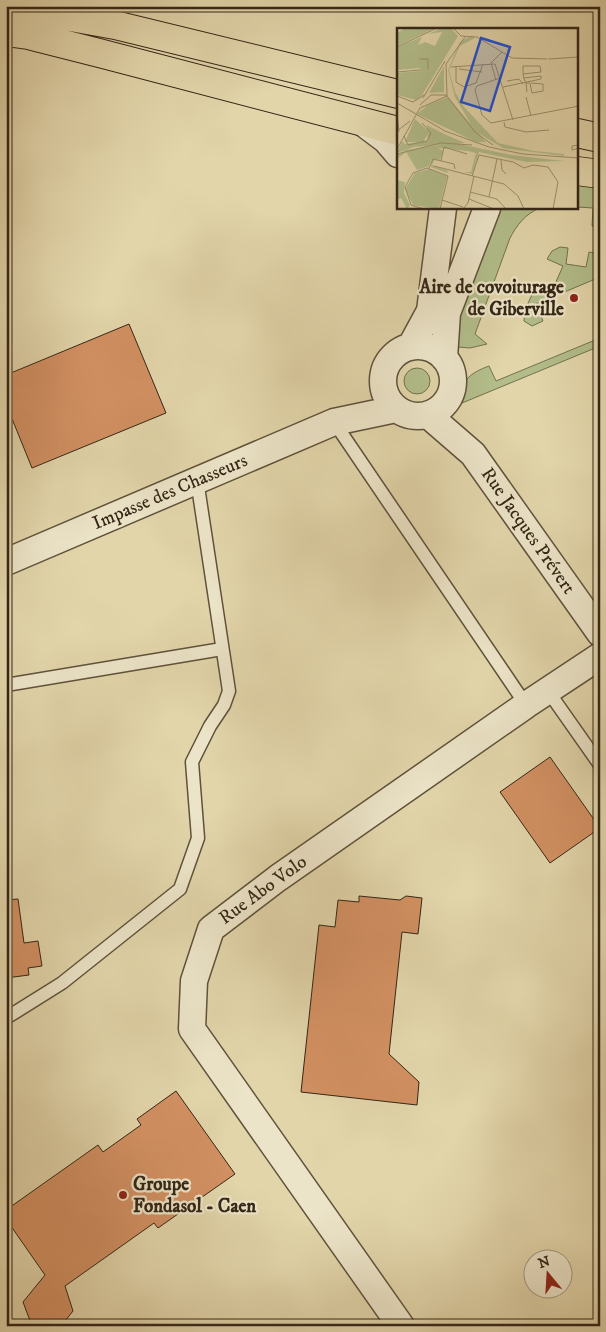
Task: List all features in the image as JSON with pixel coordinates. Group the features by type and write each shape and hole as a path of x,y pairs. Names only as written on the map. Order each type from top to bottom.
{"main road":[{"path":"10,6 115,25 397,94"},
{"path":"6,32 28,35 397,131"},
{"path":"578,133 600,138"},
{"path":"578,171 600,174"}],"street":[{"path":"362,122 386,140 397,153"},
{"path":"436,209 440,238"},
{"path":"411,346 430,311 443,209"},
{"name":"Rue Jacques Prévert","path":"473,454 451,392 453,380 451,368 444,358 447,313 487,209"},
{"path":"444,358 434,350 423,346 411,346 399,351 384,368 383,391 388,401 396,409 405,415 416,417 428,415 438,410 446,403 451,392"},
{"name":"Impasse des Chasseurs","path":"334,422 382,380"},
{"name":"Impasse des Chasseurs","path":"6,562 334,422 396,409"},
{"name":"Rue Jacques Prévert","path":"428,415 473,454 600,633"},
{"name":"Rue Abo Volo","path":"401,1326 192,1029 194,981 211,929 278,878 526,705 600,656"}],"lane":[{"path":"334,422 526,705"},
{"path":"6,1018 62,983 180,889 198,838 192,762 210,726 224,706 229,691 197,480"},
{"path":"6,685 222,649"},
{"path":"548,691 600,765"}],"green space":[{"path":"578,181 600,184 600,227 592,226 593,208 578,207"},
{"path":"500,209 538,209 522,220 510,238 475,334 487,344 470,348 458,347 453,316"},
{"path":"560,247 568,248 566,264 586,267 589,252 600,254 600,277 536,304 543,321 532,326 524,321 525,310 535,288 551,293 563,266 547,259 552,251"},
{"path":"600,338 600,346 462,403 464,383 471,375 482,369 489,366 496,381"},
{"path":"417,368 426,372 430,381 426,390 417,394 408,390 404,381 408,372"}],"building":[{"path":"129,324 166,413 32,468 6,404 6,375"},
{"path":"550,757 600,828 550,863 500,792"},
{"path":"359,896 400,900 406,896 422,898 418,934 402,932 389,1054 419,1082 417,1105 301,1092 319,925 335,927 338,900 359,902"},
{"path":"18,899 24,943 38,941 42,966 28,968 29,975 6,978 6,900"},
{"name":"Groupe Fondasol - Caen","path":"176,1091 235,1174 158,1228 154,1223 65,1286 73,1311 61,1326 32,1326 23,1302 45,1275 6,1219 6,1210 98,1145 103,1152 141,1125 137,1119"}],"place":[{"name":"Aire de covoiturage de Giberville","path":"574,298"},
{"name":"Groupe Fondasol - Caen","path":"123,1195"}]}
